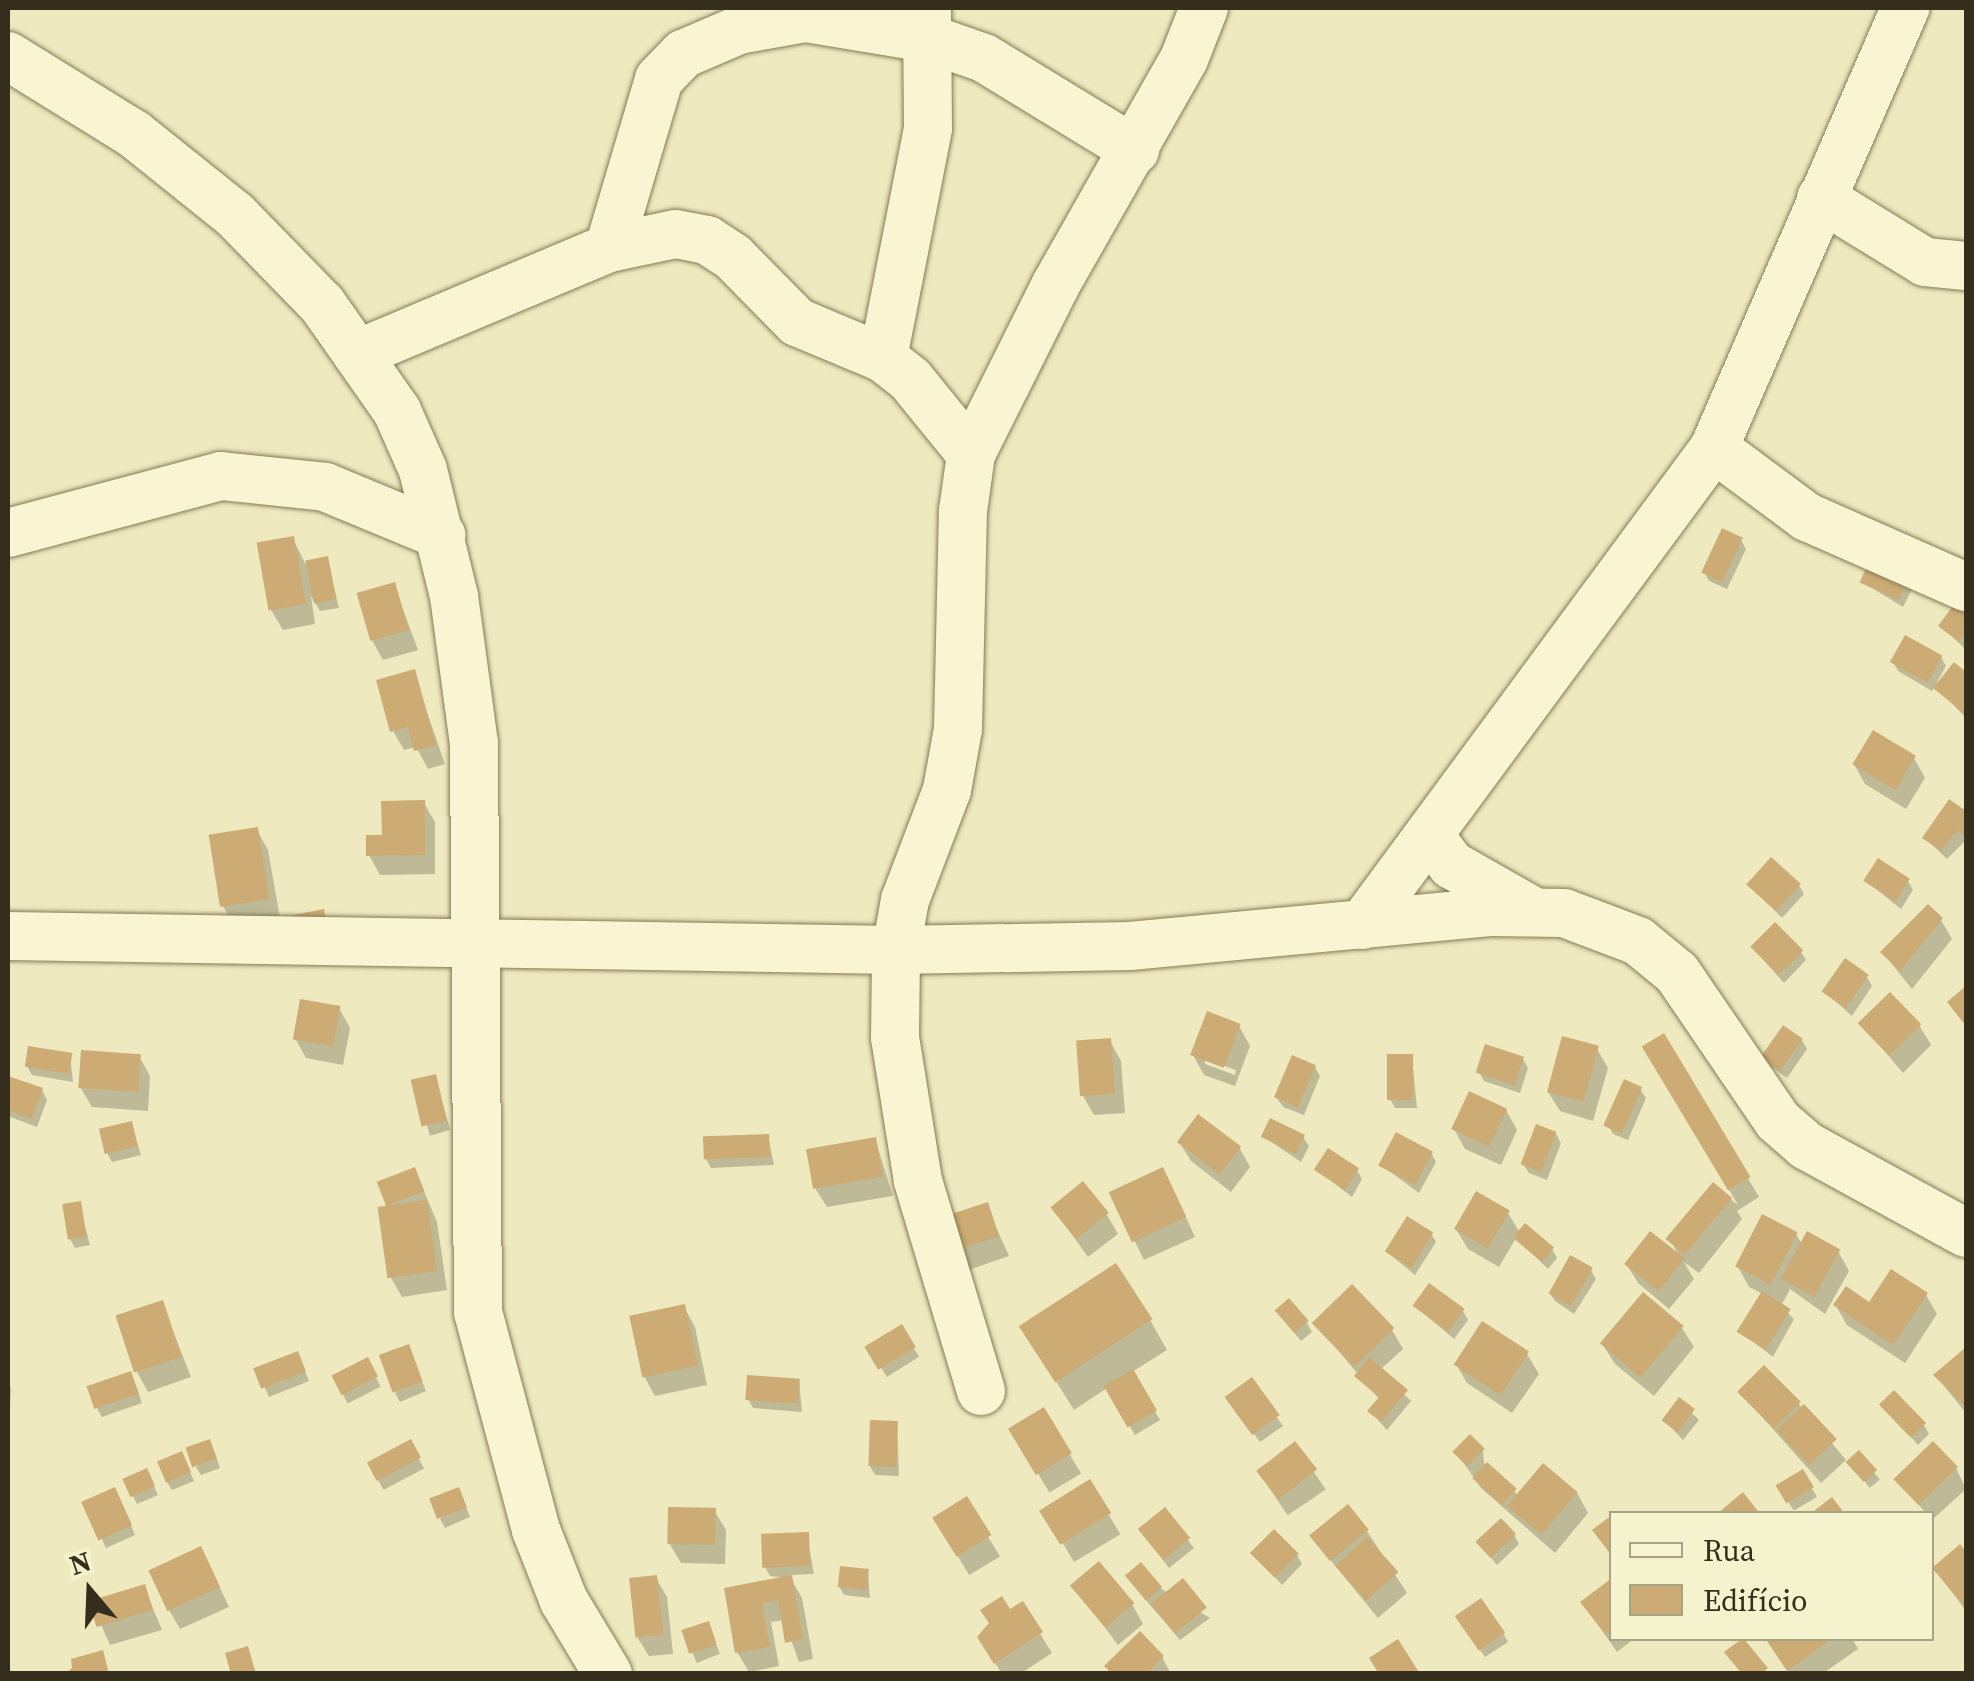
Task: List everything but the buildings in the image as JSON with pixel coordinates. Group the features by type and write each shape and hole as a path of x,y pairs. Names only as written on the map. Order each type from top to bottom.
{"street":[{"path":"982,1391 902,1104 896,950 905,900 948,790 958,729 963,510 971,454 1054,286 1135,150 1204,8"},
{"path":"1362,926 1714,448 1905,8"},
{"path":"609,248 650,98 683,54 738,30 806,18 927,23 1135,150"},
{"path":"882,358 928,128 927,23"},
{"path":"8,56 134,134 236,215 322,304 397,411 441,535 474,743 478,1312 536,1530 564,1602 608,1674"},
{"path":"1821,198 1925,262 1966,266"},
{"path":"357,354 609,248 647,236 708,240 797,322 882,358 910,379 971,454"},
{"path":"1714,448 1806,517 1966,586"},
{"path":"8,533 221,476 325,487 441,535"},
{"path":"1429,835 1452,864 1528,910"},
{"path":"8,936 476,948 896,950 1130,946 1528,910 1588,919 1638,941 1677,973 1778,1121 1807,1146 1966,1233"}]}
